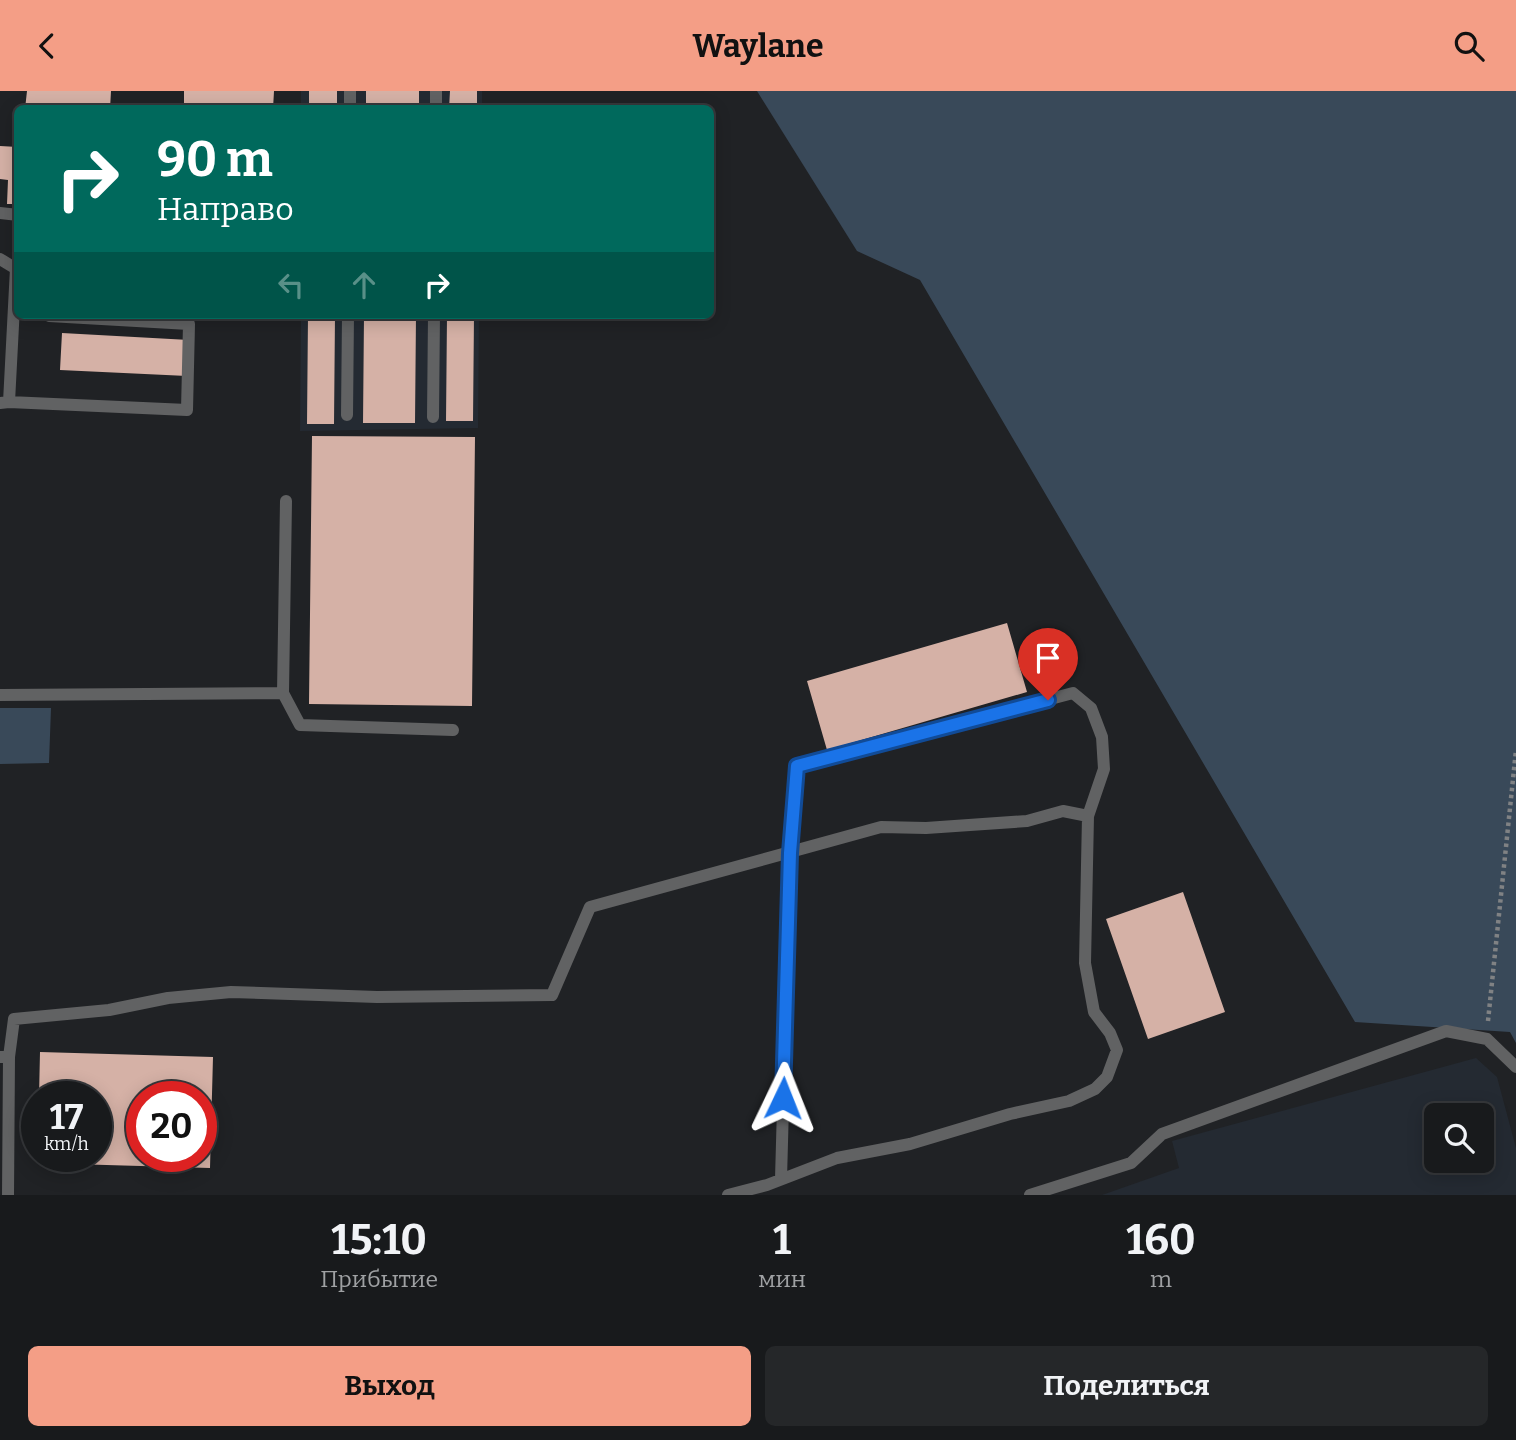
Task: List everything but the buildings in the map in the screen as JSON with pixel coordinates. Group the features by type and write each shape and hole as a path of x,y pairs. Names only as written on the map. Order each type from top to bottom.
{"lane":[{"path":"14,302 5,402 187,411 189,324 102,319"},
{"path":"347,415 348,319"},
{"path":"433,417 434,319"},
{"path":"286,501 283,693 300,726 453,730"},
{"path":"0,695 283,693"},
{"path":"728,1195 781,1179 837,1158 910,1144 1010,1114 1069,1101 1095,1089 1107,1077 1117,1050 1110,1033 1094,1012 1085,963 1088,816 1104,769 1102,737 1091,708 1073,693 797,766 790,853 781,1179"},
{"path":"8,1195 4,1057 14,1019 109,1010 168,998 231,992 377,997 552,995 590,907 881,827 926,828 1027,821 1063,811 1088,816"},
{"path":"1030,1195 1131,1163 1162,1134 1446,1031 1487,1039 1516,1067"}],"path":[{"path":"1487,1039 1516,750"}],"shaded area":[{"path":"301,91 482,91 482,105 301,105"},
{"path":"757,91 1516,91 1516,1043 1510,1032 1355,1022 920,280 857,251"},
{"path":"301,319 479,319 478,428 300,431"},
{"path":"0,708 51,708 49,763 0,764"},
{"path":"1476,1058 1497,1077 1516,1148 1516,1195 1102,1195 1179,1168 1172,1141"}],"route":[{"path":"783,1098 790,853 797,766 1048,700"}]}
